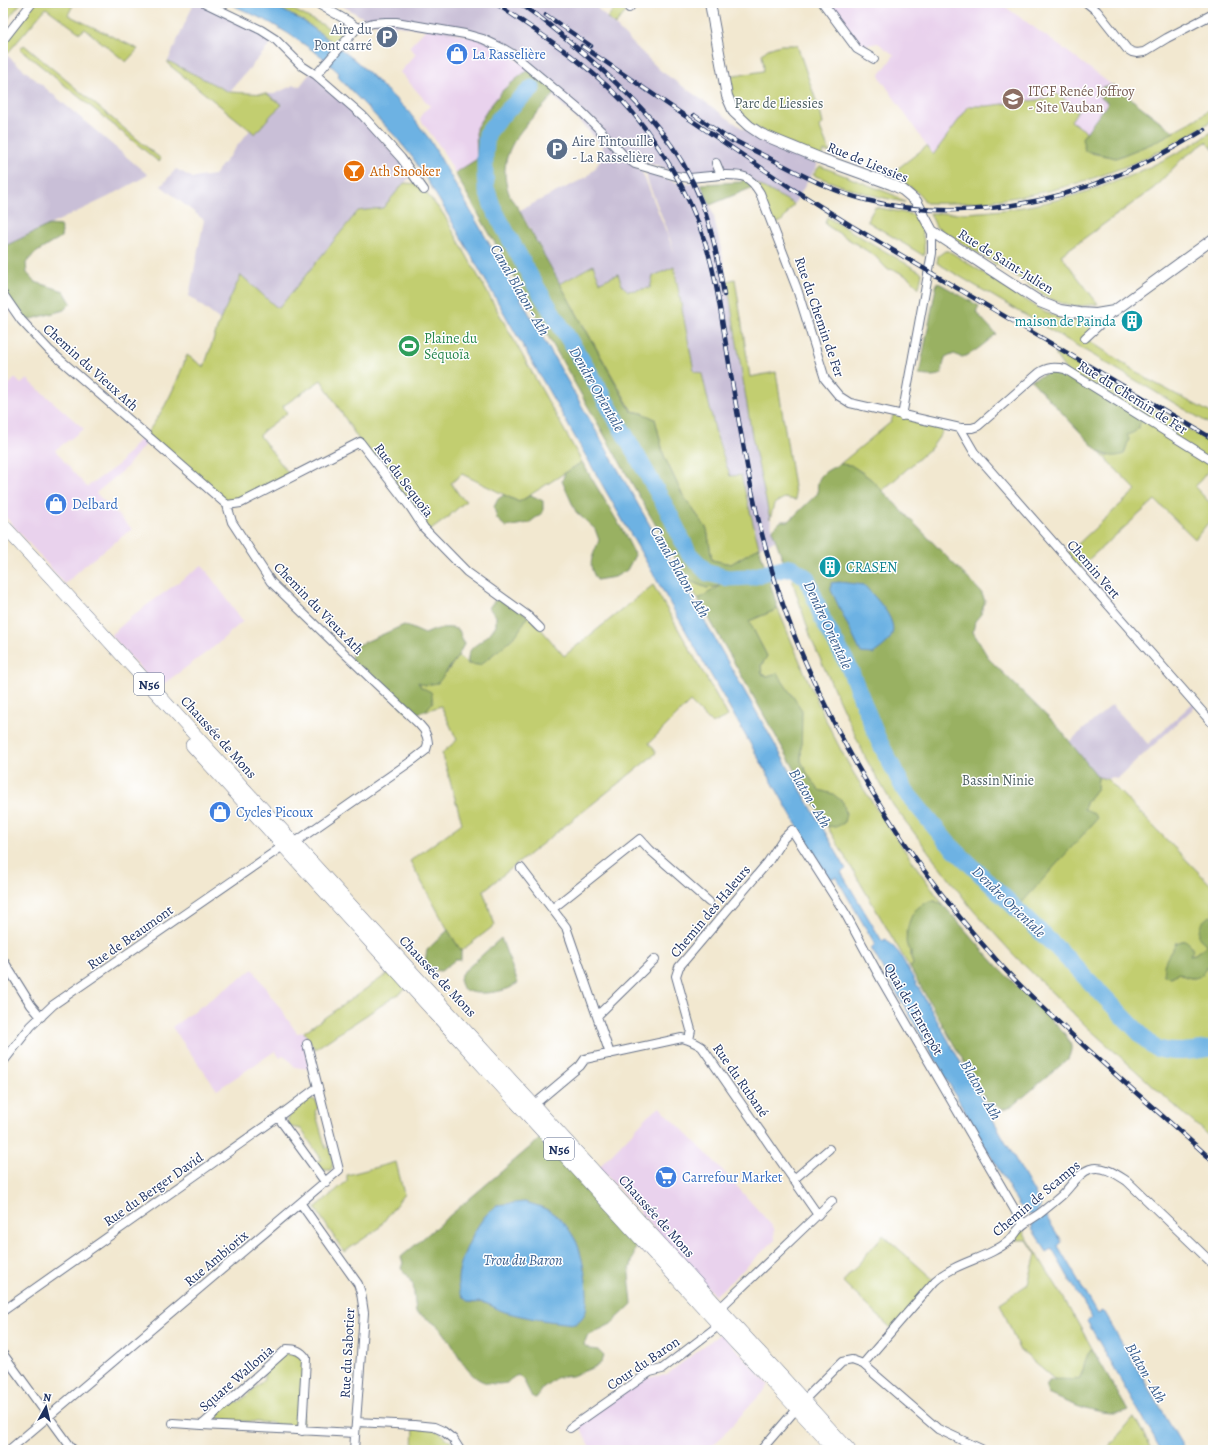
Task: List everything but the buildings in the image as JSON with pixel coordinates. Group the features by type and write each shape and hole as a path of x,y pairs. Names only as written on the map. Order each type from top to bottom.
{"main road":[{"name":"Chaussée de Mons","path":"3,525 289,845 801,1404 849,1450"},
{"name":"Chaussée de Mons","path":"3,538 152,700 289,845"},
{"name":"Chaussée de Mons","path":"801,1404 835,1450"}],"street":[{"path":"3,40 32,3"},
{"path":"206,3 261,30 275,39 302,66 316,75 363,116 401,158 424,190"},
{"path":"316,75 357,28 319,3"},
{"name":"Rue de Liessies","path":"710,3 727,96 734,112 749,126 761,134 904,190 916,200 932,231 932,253 902,416"},
{"path":"823,3 857,49 874,59"},
{"path":"1087,3 1104,19 1127,49 1137,53 1144,52 1213,14"},
{"name":"Rue du Chemin de Fer","path":"357,28 374,23 396,22 465,34 496,44 514,55 582,112 624,156 635,164 676,176 690,178 721,175 746,176 760,193 797,289 825,379 839,396 850,403 960,428 972,428 978,426 1039,373 1050,368 1060,368 1213,461"},
{"path":"716,163 721,175"},
{"name":"Rue de Saint-Julien","path":"932,231 1040,302 1060,310 1080,313 1096,314 1114,311"},
{"name":"Rue de Saint-Julien","path":"1085,338 1114,311 1213,239"},
{"name":"Chemin du Vieux Ath","path":"3,294 21,320 49,350 227,505 232,522 271,582 424,730 428,743 426,750 422,754 289,845"},
{"name":"Chemin Vert","path":"960,428 974,452 1213,724"},
{"name":"Rue du Sequoïa","path":"227,505 241,503 360,442 411,508 424,528 467,572 528,616 540,628"},
{"name":"Chemin des Haleurs","path":"689,1040 691,1030 676,976 679,967 768,862 783,839 792,830"},
{"name":"Quai de l'Entrepôt","path":"792,830 845,913 886,988 1023,1224"},
{"path":"552,909 640,839 650,850 709,902"},
{"name":"Rue de Beaumont","path":"3,1062 31,1026 60,1001 289,845"},
{"path":"521,868 566,927 598,1015 610,1054"},
{"path":"598,1015 655,959"},
{"path":"3,960 31,1005 41,1017"},
{"path":"530,1108 580,1066 585,1059 682,1038 689,1040"},
{"name":"Rue du Rubané","path":"689,1040 702,1047 818,1215"},
{"name":"Rue Ambiorix","path":"9,1450 326,1183 339,1170 307,1044"},
{"name":"Rue du Berger David","path":"3,1311 278,1117 318,1087"},
{"path":"278,1117 326,1183"},
{"path":"793,1180 829,1149"},
{"name":"Chemin de Scamps","path":"863,1364 942,1274 950,1269 988,1254 1003,1245 1010,1240 1023,1224 1039,1214 1061,1196 1083,1173 1093,1168 1115,1173 1126,1181 1213,1264"},
{"path":"720,1316 832,1201"},
{"name":"Rue du Sabotier","path":"301,1204 358,1284 362,1293 364,1312 354,1450"},
{"name":"Cour du Baron","path":"570,1428 650,1372 662,1369 720,1316"},
{"name":"Square Wallonia","path":"202,1425 287,1350 295,1349 302,1352 306,1358 302,1431"},
{"path":"3,1354 73,1450"},
{"path":"761,1450 801,1404 842,1362 852,1360 863,1364 938,1429 981,1449"},
{"path":"356,1422 434,1427 443,1431 453,1440 460,1450"},
{"name":"Square Wallonia","path":"173,1423 355,1433"}],"shaded area":[{"path":"194,3 205,3 275,39 229,92 168,61"},
{"path":"337,3 601,3 597,8 661,71 761,140 818,164 794,204 750,180 676,172 640,161 619,150 635,164 643,174 675,254 648,182 646,172 678,183 701,184 710,205 723,259 752,436 775,541 759,547 741,476 730,476 694,371 675,267 653,276 650,288 628,291 622,285 600,282 593,265 560,284 520,210 587,177 596,167 604,154 602,145 553,96 556,91 514,55 465,34 373,23"},
{"name":"ITCF Renée Joffroy - Site Vauban","path":"823,3 1000,3 1174,132 933,155 879,76 894,55 878,43 860,46 849,37"},
{"path":"427,28 483,39 530,68 503,90 476,128 477,159 455,173 441,148 420,119 423,112 430,106 400,72 416,54 409,47"},
{"path":"3,52 148,175 108,197 3,247"},
{"path":"311,72 339,96 414,174 404,183 383,208 358,211 279,308 241,275 220,320 189,296 204,220 161,186 176,169 193,178 214,175 250,130 255,134 272,114 282,106 267,94 274,94 294,85 300,86"},
{"path":"15,378 21,384 27,379 84,429 55,450 87,487 118,465 145,433 150,438 125,469 96,493 132,529 85,565 65,584 3,514 3,391"},
{"path":"202,565 243,621 215,646 158,688 111,635 132,616"},
{"path":"1194,702 1197,705 1117,779 1113,777 1107,779 1098,777 1070,741 1112,705 1148,744"},
{"path":"253,969 297,1033 304,1032 310,1042 307,1044 309,1069 295,1067 284,1055 280,1058 275,1051 217,1090 172,1027"},
{"path":"660,1107 716,1163 774,1228 775,1240 715,1296 599,1167 646,1118"},
{"path":"721,1333 769,1385 709,1450 591,1450 578,1423 646,1378 666,1375"}],"green space":[{"path":"3,3 21,3 3,25"},
{"path":"32,3 74,3 68,15 138,49 126,62 85,29 80,33 46,8 6,55 3,52 3,40"},
{"path":"269,3 280,3 331,29 348,21 357,28 339,47 305,22"},
{"path":"619,3 633,3 615,25 607,18"},
{"path":"24,45 161,159 159,162 20,49"},
{"name":"Parc de Liessies","path":"780,45 797,45 821,115 823,124 819,126 830,153 824,151 822,159 742,121 723,78 763,71 762,54 768,49"},
{"path":"168,61 229,92 267,94 282,105 255,134 168,64"},
{"path":"530,68 556,90 553,96 523,129 515,140 509,153 505,166 506,180 510,196 520,211 631,411 642,413 655,419 664,456 682,494 707,529 712,560 731,564 759,547 778,609 749,621 767,656 761,666 762,674 767,676 777,673 802,710 801,761 808,775 819,790 833,794 843,802 846,813 844,823 836,827 827,826 698,599 720,586 707,588 687,580 455,173 477,159 476,128 488,109 503,90"},
{"path":"1113,85 1174,132 1153,143 1116,158 1085,151 1082,138 1108,103 1101,98 1099,92 1102,87"},
{"path":"1054,92 1079,109 1071,121 1087,132 1082,138 1091,153 1116,158 1153,143 1196,119 1213,107 1213,120 1166,148 1109,173 1080,182 1019,197 957,203 926,203 919,194 905,183 888,176 927,146 933,155 969,106 987,106 1045,99"},
{"path":"1213,131 1213,149 1206,142 1182,159 1154,188 1061,255 1098,304 1081,306 1067,305 1048,298 1022,280 936,227 930,213 968,213 1005,210 1078,194 1114,182 1148,168"},
{"path":"820,166 894,195 905,202 858,191 813,175"},
{"path":"746,176 756,186 710,205 701,184 741,182"},
{"path":"750,180 794,204 782,221 773,225"},
{"name":"Plaine du Séquoïa","path":"404,183 419,184 444,215 582,462 519,502 462,474 451,483 460,496 466,501 450,516 428,532 360,442 321,380 283,406 287,413 262,432 260,436 292,478 227,505 146,434 170,396 187,355 204,367 220,320 241,275 279,308 358,211 383,208"},
{"path":"875,207 915,215 923,235 924,256 867,221"},
{"path":"827,217 922,273 919,288 908,277 895,270 887,269 875,256 826,225 825,222"},
{"path":"49,225 60,226 62,231 61,237 34,254 26,263 27,273 35,282 64,291 71,303 64,310 32,319 21,320 3,294 3,247"},
{"path":"945,251 949,251 1046,313 1084,322 1104,321 1085,338 1149,380 1213,414 1213,426 937,263 938,256"},
{"path":"593,265 600,282 618,274 622,285 628,291 650,288 653,276 674,267 694,371 702,374 716,434 730,476 741,475 759,547 731,564 712,560 707,529 682,494 664,456 655,419 642,413 632,411 560,284"},
{"path":"735,279 750,377 776,372 796,500 784,498 774,504 770,519 752,436 727,281"},
{"path":"937,282 979,306 976,312 996,334 979,348 964,357 954,354 945,358 941,374 933,376 919,375"},
{"path":"1056,351 1213,444 1213,465 1195,487 1213,506 1213,517 1195,539 1155,500 1078,569 1065,556 1136,490 1098,451 1108,457 1065,369 1056,356"},
{"path":"1060,368 1141,420 1137,430 1127,435 1129,439 1124,454 1111,456 1098,451 1031,380"},
{"path":"894,413 946,427 932,447 882,491 864,473 853,467 840,464 891,422"},
{"path":"582,462 623,531 635,555 627,570 615,577 597,580 591,564 599,540 595,529 576,512 562,481 565,473"},
{"name":"Bassin Ninie","path":"840,464 851,465 871,479 981,592 985,601 981,614 975,621 973,632 989,659 1058,727 1098,777 1097,788 1087,801 1084,809 1092,812 1097,819 1019,906 1011,904 947,842 905,791 878,739 848,665 823,620 808,578 783,560 772,530 781,521 789,521 818,493 818,482 823,474"},
{"path":"504,495 519,502 531,495 543,501 543,512 529,523 506,527 497,519 494,507 498,499"},
{"path":"791,567 807,578 823,620 848,665 878,739 905,791 947,842 1011,904 1097,819 1084,809 1087,801 1097,788 1098,777 1107,779 1213,887 1213,918 1211,916 1207,945 1195,954 1189,955 1171,977 1179,973 1187,977 1195,978 1204,972 1205,967 1213,972 1213,1140 1086,1026 1014,955 972,909 893,805 866,759 812,641 793,583"},
{"path":"687,580 707,588 722,586 698,599"},
{"path":"653,585 728,716 712,724 690,702 649,743 656,752 654,755 483,891 495,925 461,951 410,861 462,823 442,753 457,740 441,706 425,711 432,702 418,682 447,672 458,656 468,664 480,665 528,616 564,656"},
{"path":"503,597 528,616 517,634 480,665 468,664 470,650 488,635 496,625 496,616 489,608 494,601"},
{"path":"778,609 822,712 853,772 886,823 944,906 935,901 925,903 914,912 906,934 913,964 910,968 827,826 836,827 833,794 819,791 808,775 801,761 801,752 767,676 762,674 761,666 767,656 749,621"},
{"path":"404,625 425,634 442,628 459,630 464,644 458,656 438,683 425,685 418,682 421,687 431,692 433,702 425,711 410,715 351,661 354,647"},
{"path":"930,901 935,901 944,906 997,966 1065,1034 1070,1044 1071,1052 1068,1059 1014,1105 1004,1109 987,1102 910,968 913,964 911,951 906,943 909,924 915,910 921,905"},
{"path":"1211,916 1213,918 1213,972 1206,967 1202,975 1195,978 1187,977 1179,973 1171,977 1164,976 1163,971 1165,963 1176,943 1185,940 1192,946 1193,950 1190,955 1195,954 1207,945 1199,938 1199,931 1203,922"},
{"path":"448,930 461,951 461,960 455,960 441,971 431,970 425,962 427,950"},
{"path":"501,938 518,983 502,991 488,993 473,993 462,988 460,982 461,974"},
{"path":"390,972 406,989 315,1049 304,1032"},
{"path":"312,1099 316,1101 319,1107 315,1111 326,1149 329,1146 333,1161 332,1168 330,1170 321,1170 315,1161 322,1160 301,1129 290,1127 288,1122 290,1113 298,1105"},
{"path":"542,1137 637,1242 629,1274 632,1304 611,1324 587,1336 584,1345 590,1349 598,1350 604,1356 602,1362 597,1366 572,1376 557,1377 541,1389 536,1398 532,1397 524,1381 518,1375 507,1383 494,1384 483,1382 468,1370 444,1333 432,1322 416,1313 413,1284 401,1268 403,1263 401,1257","holes":["525,1203 549,1211 562,1221 577,1243 504,1311 485,1303 473,1303 465,1299 460,1292 458,1282 459,1272 466,1249 482,1220 497,1205"]},
{"path":"396,1162 404,1194 378,1229 344,1252 315,1208 347,1181 347,1175"},
{"path":"1022,1225 1024,1233 1062,1295 1093,1350 1091,1349 1089,1353 1079,1379 1071,1381 1054,1379 1019,1349 1000,1303 1028,1284 1036,1254 1027,1240 1010,1240"},
{"path":"883,1235 935,1281 893,1330 843,1282"},
{"path":"287,1349 306,1358 302,1431 275,1429 274,1423 242,1421 241,1427 218,1422 217,1414 228,1401 238,1403 264,1380 264,1370"},
{"path":"1091,1349 1093,1350 1128,1411 1120,1414 1110,1414 1088,1410 1048,1394 1046,1387 1049,1381 1056,1379 1079,1379"},
{"path":"1133,1418 1153,1450 1106,1450"},
{"path":"414,1425 434,1427 460,1450 413,1450"}],"water":[{"path":"228,3 269,3 305,22 356,61 408,111 430,140 846,869 841,872 845,879 882,941 886,939 899,953 1035,1194 1041,1206 1037,1211 1041,1218 1046,1216 1062,1242 1058,1246 1098,1314 1103,1311 1185,1450 1161,1450 1087,1321 1092,1318 1052,1249 1047,1252 1032,1229 1032,1223 1035,1221 1031,1213 1028,1214 1019,1205 871,948 875,944 836,877 829,879 799,829 443,206 413,158 395,136 338,77 339,73 321,56 269,22"},
{"path":"839,582 864,585 886,611 890,619 893,626 889,640 873,654 861,653 831,590 831,583"},
{"name":"Trou du Baron","path":"524,1202 548,1210 558,1217 570,1230 579,1248 584,1266 587,1288 587,1306 582,1318 575,1324 539,1320 505,1312 485,1303 470,1302 465,1299 460,1292 458,1283 462,1261 471,1239 482,1220 497,1205"}],"waterway":[{"name":"Dendre Orientale","path":"532,88 500,117 487,134 485,155 486,188 493,208 534,283 591,375 667,509 689,554 708,573 728,578 751,577 791,567 807,578 823,620 848,665 878,739 905,791 947,842 1058,949 1152,1046 1174,1052 1213,1048"}],"railway":[{"path":"495,3 586,67 618,97 633,113 658,147 670,165 690,203 705,243 713,272 754,502 768,558 786,614 808,668 827,708 847,747 892,824 943,896 1010,974 1039,1004 1097,1058 1213,1161"},
{"path":"519,3 542,19"},
{"path":"546,15 591,46"},
{"path":"538,16 601,69 632,98 671,145 683,163 705,212 715,247 724,295"},
{"path":"582,46 791,188 850,225 1213,439"},
{"path":"694,115 732,141"},
{"path":"728,137 809,179 854,197 897,206 928,210 960,210 992,208 1024,203 1086,187 1138,166 1204,130"}],"place":[{"name":"Aire du Pont carré","path":"387,37"},
{"name":"La Rasselière","path":"457,54"},
{"name":"ITCF Renée Joffroy - Site Vauban","path":"1013,99"},
{"name":"Aire Tintouille - La Rasselière","path":"557,149"},
{"name":"Ath Snooker","path":"354,171"},
{"name":"maison de Painda","path":"1132,321"},
{"name":"Plaine du Séquoïa","path":"409,346"},
{"name":"Delbard","path":"56,504"},
{"name":"CRASEN","path":"830,567"},
{"name":"Cycles Picoux","path":"220,812"},
{"name":"Carrefour Market","path":"666,1177"}],"water label":[{"name":"Canal Blaton - Ath","path":"520,290"},
{"name":"Canal Blaton - Ath","path":"680,572"},
{"name":"Blaton - Ath","path":"810,798"},
{"name":"Blaton - Ath","path":"981,1090"},
{"name":"Blaton - Ath","path":"1146,1373"}]}
